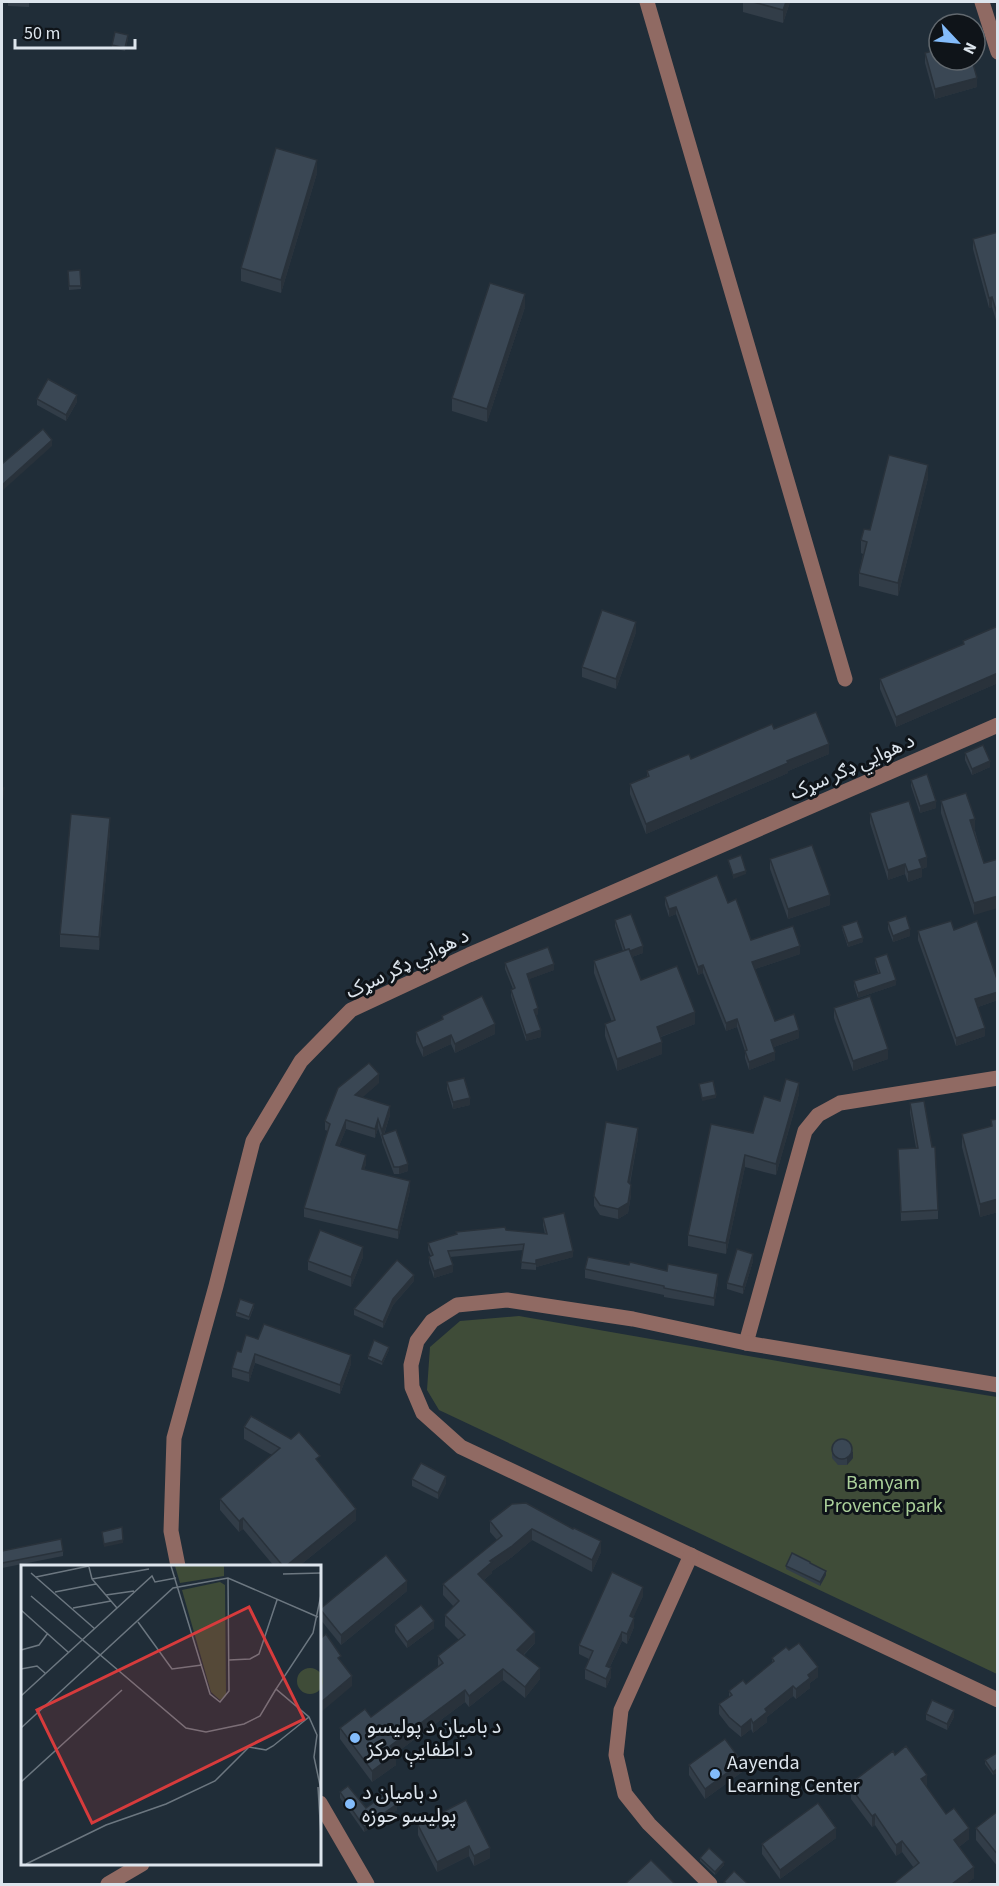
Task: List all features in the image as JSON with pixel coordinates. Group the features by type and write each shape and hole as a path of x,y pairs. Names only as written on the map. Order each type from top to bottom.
{"street":[{"path":"647,2 845,679"},
{"path":"982,2 998,52"},
{"name":"د هوايي ډګر سړک","path":"178,1565 171,1531 174,1438 253,1141 301,1061 351,1010 469,955 998,725"},
{"path":"746,1342 805,1131 818,1116 840,1103 998,1078"},
{"path":"998,1385 746,1342 633,1319 507,1300 457,1305 432,1322 417,1341 411,1365 412,1387 423,1413 461,1447 998,1700"},
{"path":"691,1555 621,1710 616,1755 626,1794 649,1824 710,1884"},
{"path":"321,1805 367,1884"},
{"path":"108,1884 139,1865"}],"green space":[{"name":"Bamyam Provence park","path":"519,1316 997,1397 997,1674 439,1410 427,1390 430,1347 460,1321"}],"building":[{"path":"753,2 786,2 783,10"},
{"path":"115,32 128,35 125,48 112,45"},
{"path":"930,72 975,72 977,78 935,89"},
{"path":"276,148 317,160 281,280 241,268"},
{"path":"998,232 998,317 992,297 989,298 973,239"},
{"path":"80,270 81,286 69,286 68,271"},
{"path":"490,283 525,294 487,409 452,398"},
{"path":"48,379 77,395 66,415 37,399"},
{"path":"43,429 52,440 2,485 2,464"},
{"path":"889,455 928,465 898,583 859,573 867,542 861,540 864,529 870,530"},
{"path":"602,610 636,622 616,679 582,667"},
{"path":"998,626 998,673 896,717 880,679 964,644 963,641"},
{"path":"816,712 829,744 646,824 630,784 649,776 647,771 689,754 691,759 772,724 774,729"},
{"path":"983,745 990,761 972,769 965,753"},
{"path":"927,774 936,801 920,806 911,780"},
{"path":"966,793 975,819 970,820 984,863 998,859 998,896 974,903 941,801"},
{"path":"909,801 927,857 919,860 922,868 908,872 905,864 888,870 870,813"},
{"path":"71,814 110,818 99,937 60,934"},
{"path":"812,845 830,895 788,909 770,859"},
{"path":"741,855 746,871 733,875 728,860"},
{"path":"717,875 728,903 736,899 751,940 793,926 800,946 752,962 775,1021 794,1014 799,1030 771,1040 775,1052 749,1062 737,1019 726,1023 703,965 698,967 676,907 669,909 665,897"},
{"path":"631,914 643,946 630,951 625,950 615,920"},
{"path":"906,916 910,929 893,936 888,922"},
{"path":"857,921 863,938 848,943 842,926"},
{"path":"951,921 954,930 977,921 998,982 998,992 975,999 985,1028 956,1038 918,931"},
{"path":"548,947 554,964 527,974 538,1008 534,1010 541,1030 526,1035 511,990 515,988 505,963"},
{"path":"629,949 641,980 677,966 695,1012 657,1027 662,1042 617,1059 605,1024 615,1020 594,961"},
{"path":"887,954 896,980 858,993 854,981 880,973 875,958"},
{"path":"482,996 495,1024 455,1044 451,1035 423,1048 416,1032"},
{"path":"870,996 888,1049 853,1061 834,1008"},
{"path":"369,1063 379,1074 355,1095 390,1106 382,1131 378,1119 375,1129 346,1120 336,1145 366,1155 362,1169 410,1181 398,1230 304,1208 330,1124 325,1121 338,1088"},
{"path":"464,1078 470,1098 453,1102 447,1082"},
{"path":"786,1079 799,1083 776,1164 745,1155 726,1243 688,1235 711,1124 753,1133 764,1096 780,1101"},
{"path":"713,1081 716,1095 702,1098 699,1084"},
{"path":"924,1101 932,1147 935,1147 938,1210 901,1212 898,1149 918,1148 910,1103"},
{"path":"998,1119 998,1199 980,1204 962,1134 992,1126 991,1120"},
{"path":"606,1122 638,1128 628,1182 631,1185 628,1203 618,1209 600,1205 594,1196"},
{"path":"396,1130 408,1164 399,1167 394,1167 382,1135"},
{"path":"564,1213 573,1251 536,1260 536,1264 521,1262 524,1244 448,1251 453,1265 434,1271 429,1257 433,1255 428,1243 457,1234 456,1232 505,1227 506,1230 547,1234 543,1218"},
{"path":"320,1230 363,1247 351,1277 308,1261"},
{"path":"737,1249 753,1254 743,1287 727,1283"},
{"path":"588,1257 629,1265 630,1262 667,1271 668,1264 718,1274 714,1298 585,1269"},
{"path":"397,1260 414,1275 393,1299 383,1322 354,1309"},
{"path":"240,1299 254,1304 249,1317 236,1312"},
{"path":"264,1324 351,1355 340,1385 255,1354 249,1373 232,1368 237,1351 241,1352 246,1335 258,1339"},
{"path":"374,1340 389,1347 382,1362 368,1356"},
{"path":"251,1416 291,1439 299,1432 320,1456 316,1459 356,1509 287,1565 282,1565 243,1518 239,1521 220,1499 280,1448 244,1427"},
{"path":"842,1439 849,1442 852,1449 849,1456 842,1459 835,1456 832,1449 835,1442"},
{"path":"421,1463 446,1476 438,1493 412,1479"},
{"path":"526,1503 573,1529 601,1541 592,1560 532,1529 490,1561 492,1562 478,1574 535,1632 517,1650 540,1668 525,1687 503,1669 469,1696 465,1690 390,1746 396,1753 372,1771 340,1728 365,1709 371,1717 443,1663 438,1656 465,1635 445,1615 459,1601 443,1584 502,1536 490,1521 512,1504"},
{"path":"122,1527 123,1540 104,1544 102,1532"},
{"path":"61,1539 63,1551 2,1563 2,1551"},
{"path":"792,1553 826,1571 820,1582 786,1566"},
{"path":"386,1555 407,1581 341,1635 321,1608"},
{"path":"612,1572 643,1587 630,1616 634,1618 627,1634 622,1632 606,1666 611,1668 606,1679 585,1669 593,1651 579,1645"},
{"path":"421,1605 434,1621 407,1642 395,1625"},
{"path":"326,1634 341,1656 338,1658 352,1676 321,1702 321,1638"},
{"path":"799,1643 818,1667 808,1675 810,1678 796,1689 793,1686 765,1709 767,1712 753,1723 751,1719 741,1727 719,1704 732,1695 729,1691 743,1680 746,1684 774,1661 772,1658 786,1647 789,1650"},
{"path":"932,1700 954,1710 947,1724 926,1714"},
{"name":"Aayenda Learning Center","path":"725,1739 742,1762 705,1789 689,1765"},
{"path":"906,1746 927,1775 921,1779 946,1814 954,1808 969,1828 954,1840 974,1867 952,1884 893,1884 919,1863 902,1841 896,1845 875,1814 872,1816 851,1788 857,1783 855,1780 893,1751 895,1755"},
{"path":"998,1752 998,1768 993,1772 985,1760"},
{"path":"348,1786 366,1808 388,1792 397,1804 364,1827 340,1792"},
{"path":"466,1800 490,1848 474,1856 469,1846 437,1862 418,1825"},
{"path":"818,1803 836,1828 780,1870 762,1844"},
{"path":"998,1811 998,1855 976,1828"},
{"path":"709,1848 724,1862 715,1872 700,1858"},
{"path":"651,1860 675,1884 625,1884"},
{"path":"734,1871 748,1884 724,1882"}],"place":[{"name":"د بامیان د پولیسو د اطفايې مرکز","path":"355,1738"},
{"name":"Aayenda Learning Center","path":"715,1774"},
{"name":"د بامیان د پولیسو حوزه","path":"350,1804"}]}
